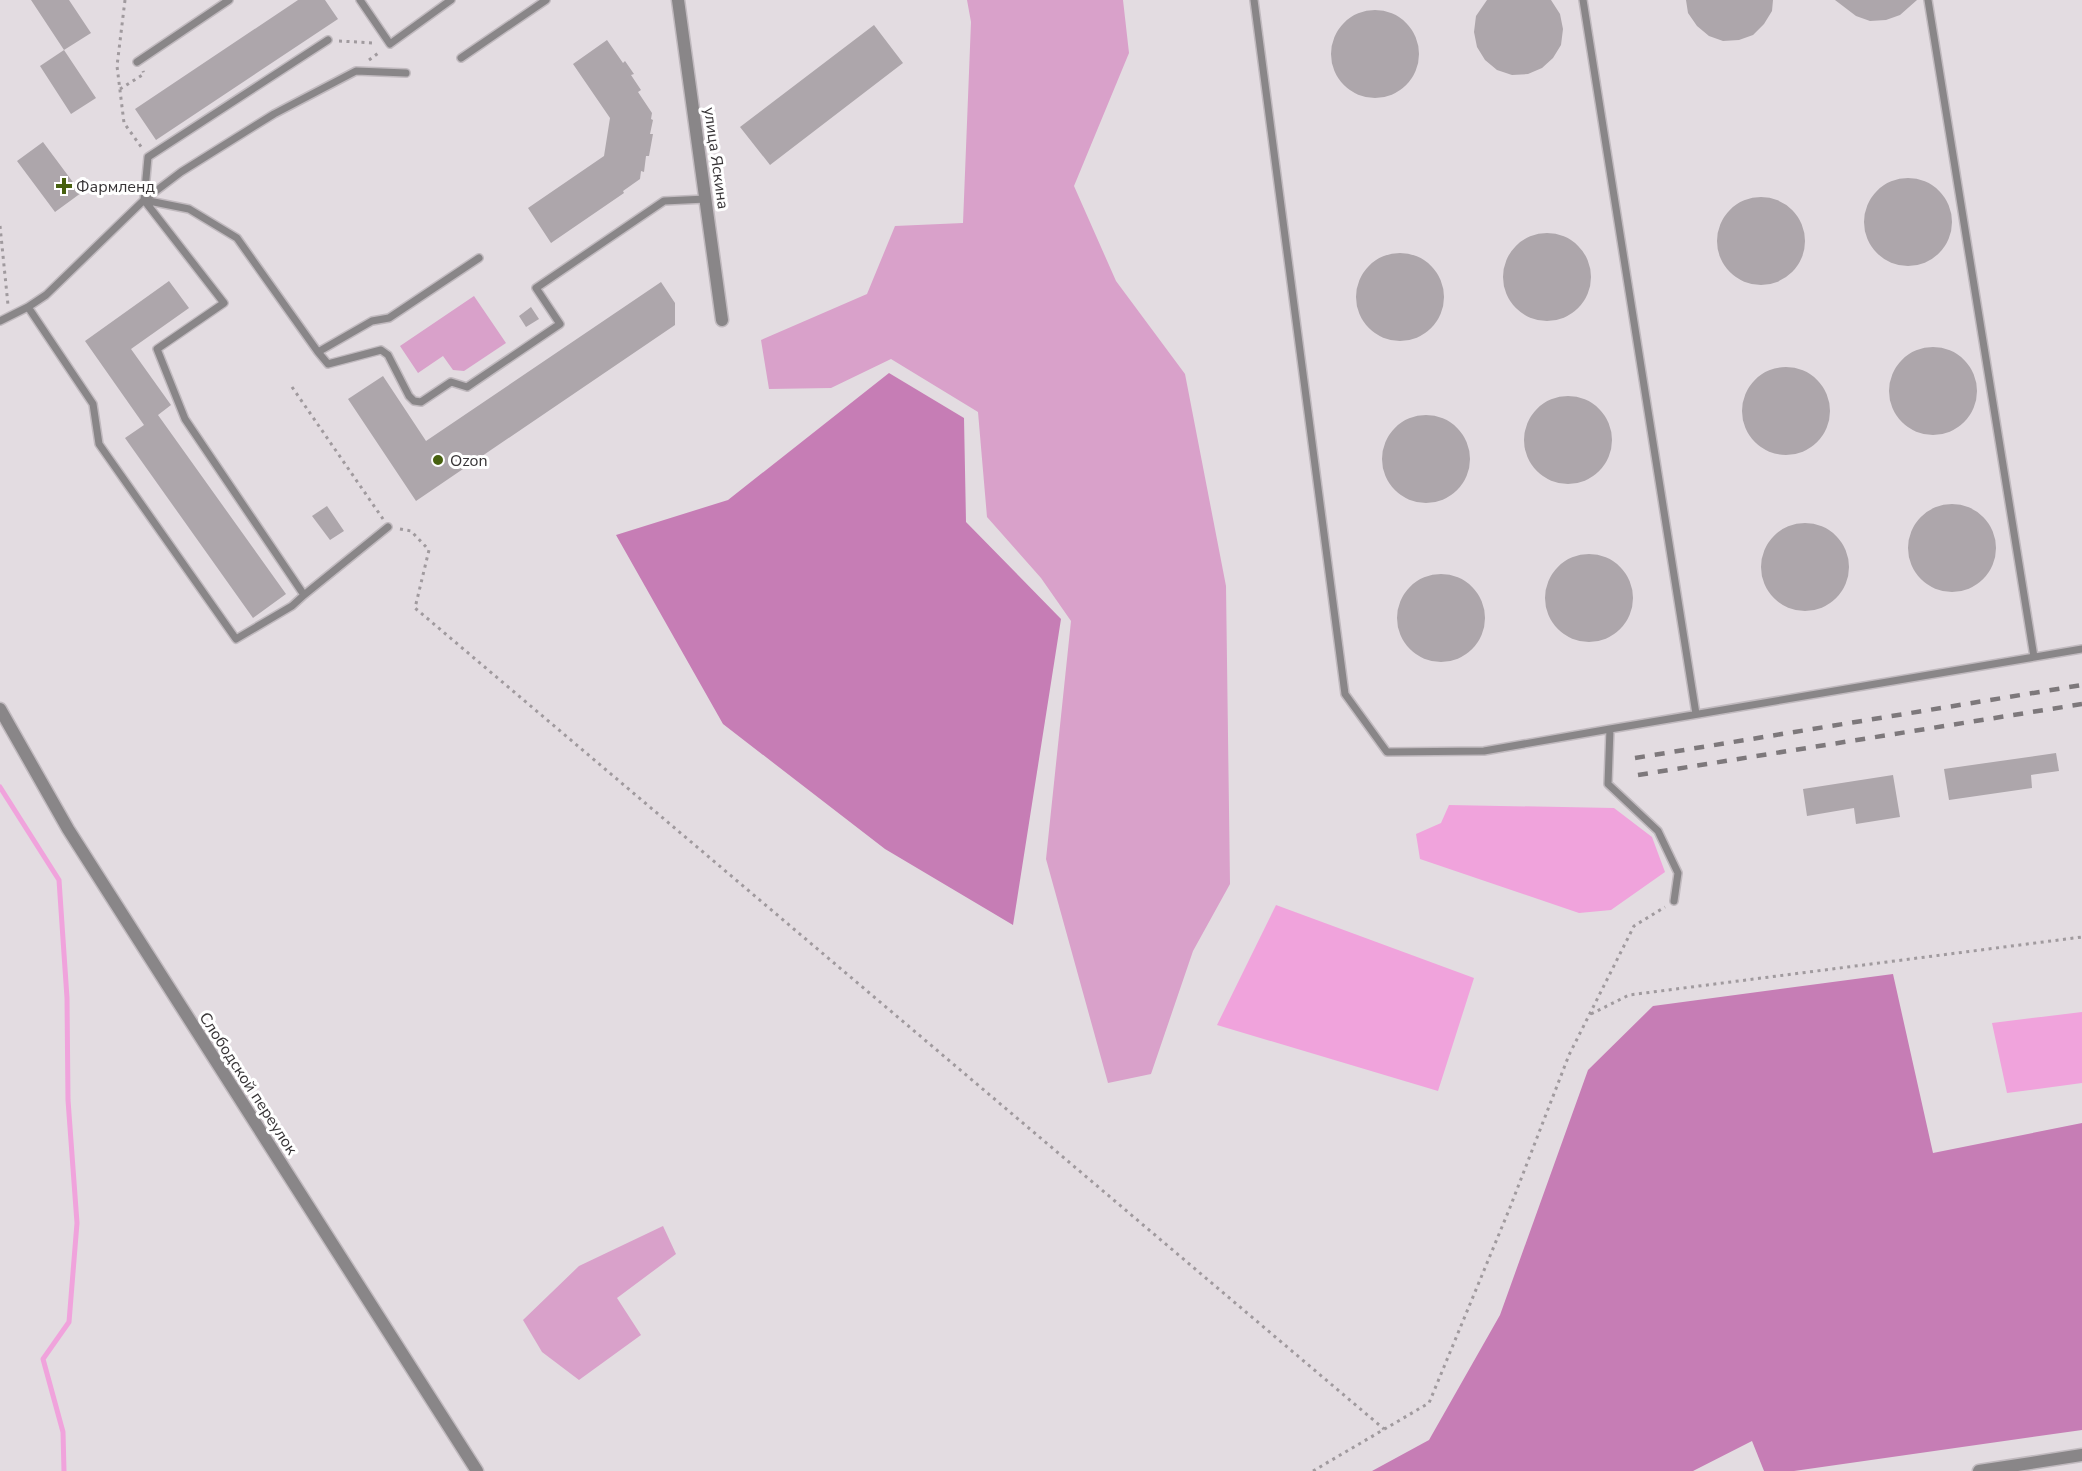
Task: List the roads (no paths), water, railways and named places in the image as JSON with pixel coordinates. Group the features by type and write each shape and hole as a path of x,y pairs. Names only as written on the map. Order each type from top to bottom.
{"street":[{"name":"улица Яскина","path":"678,0 722,320"},
{"name":"Слободской переулок","path":"0,709 68,829 477,1471"},
{"path":"1979,1471 2082,1455"}],"lane":[{"path":"137,62 229,0"},
{"path":"360,0 390,44 451,0"},
{"path":"461,58 546,0"},
{"path":"1254,0 1345,694 1387,752 1484,751 2082,649"},
{"path":"1583,0 1696,714"},
{"path":"1928,0 2034,657"},
{"path":"304,595 185,419 157,349 224,303 144,200 148,157 328,40"},
{"path":"0,321 28,307 46,294 144,200 181,172 274,114 356,70 406,73"},
{"path":"144,200 189,209 237,238 328,364 381,350 388,355 409,396 414,401 421,402 450,382 467,387 560,324 536,288 664,201 706,199"},
{"path":"318,352 372,321 388,318 479,258"},
{"path":"28,307 93,404 99,444 236,639 292,606 388,527"},
{"path":"1610,729 1608,784 1658,831 1678,873 1674,901"}],"waterway":[{"path":"0,787 59,880 67,998 68,1100 77,1223 69,1322 43,1359 63,1432 64,1471"}],"railway":[{"path":"1635,758 2082,685"},
{"path":"1638,775 2082,704"}],"place":[{"name":"Фармленд","path":"64,186"},
{"name":"Ozon","path":"438,460"}]}
